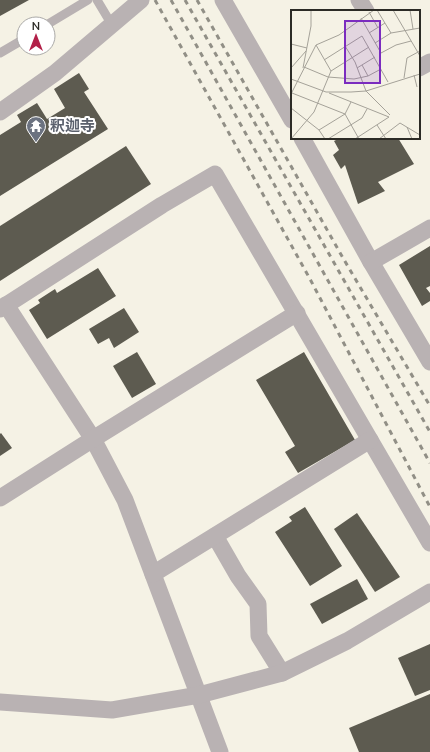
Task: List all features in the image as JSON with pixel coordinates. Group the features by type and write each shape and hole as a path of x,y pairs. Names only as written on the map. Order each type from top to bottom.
{"street":[{"path":"0,112 55,73 141,0"},
{"path":"223,0 291,118"},
{"path":"359,0 365,10"},
{"path":"420,67 430,62"},
{"path":"303,139 371,262 430,362"},
{"path":"220,752 125,500 93,438 3,307 162,205 215,174 298,313 430,543"},
{"path":"371,262 430,228"},
{"path":"0,498 93,438 298,313"},
{"path":"153,574 370,440"},
{"path":"215,536 238,576 258,604 259,636 282,673"},
{"path":"0,702 112,710 198,695 282,673 347,641 430,592"}],"lane":[{"path":"56,19 88,0"},
{"path":"97,0 112,25"},
{"path":"0,53 16,44"}],"building":[{"path":"0,0 29,0 0,16"},
{"path":"79,73 89,89 84,92 108,129 0,196 0,135 21,122 17,115 37,103 47,119 65,108 54,89"},
{"path":"338,139 399,139 414,164 378,182 385,191 358,204 345,165 341,169 333,155 339,150 334,141"},
{"path":"126,146 151,184 0,281 0,226"},
{"path":"430,246 430,286 426,288 430,293 430,301 422,306 399,265"},
{"path":"98,268 116,296 47,339 29,310 40,303 38,300 55,289 57,293"},
{"path":"124,308 139,332 114,348 109,338 98,344 89,329"},
{"path":"137,352 156,384 132,398 113,366"},
{"path":"304,352 355,440 298,473 285,452 295,446 256,380"},
{"path":"1,433 12,448 0,456 0,434"},
{"path":"305,507 342,566 310,586 275,532 292,521 289,517"},
{"path":"357,513 400,577 375,592 334,529"},
{"path":"357,579 368,599 322,624 310,604"},
{"path":"430,644 430,690 415,696 398,658"},
{"path":"430,694 430,752 359,752 349,728"}],"railway":[{"path":"155,0 310,279 430,507"},
{"path":"171,0 430,463"},
{"path":"185,0 430,432"},
{"path":"197,0 343,258 430,406"}],"place":[{"name":"釈迦寺","path":"36,143"}]}
